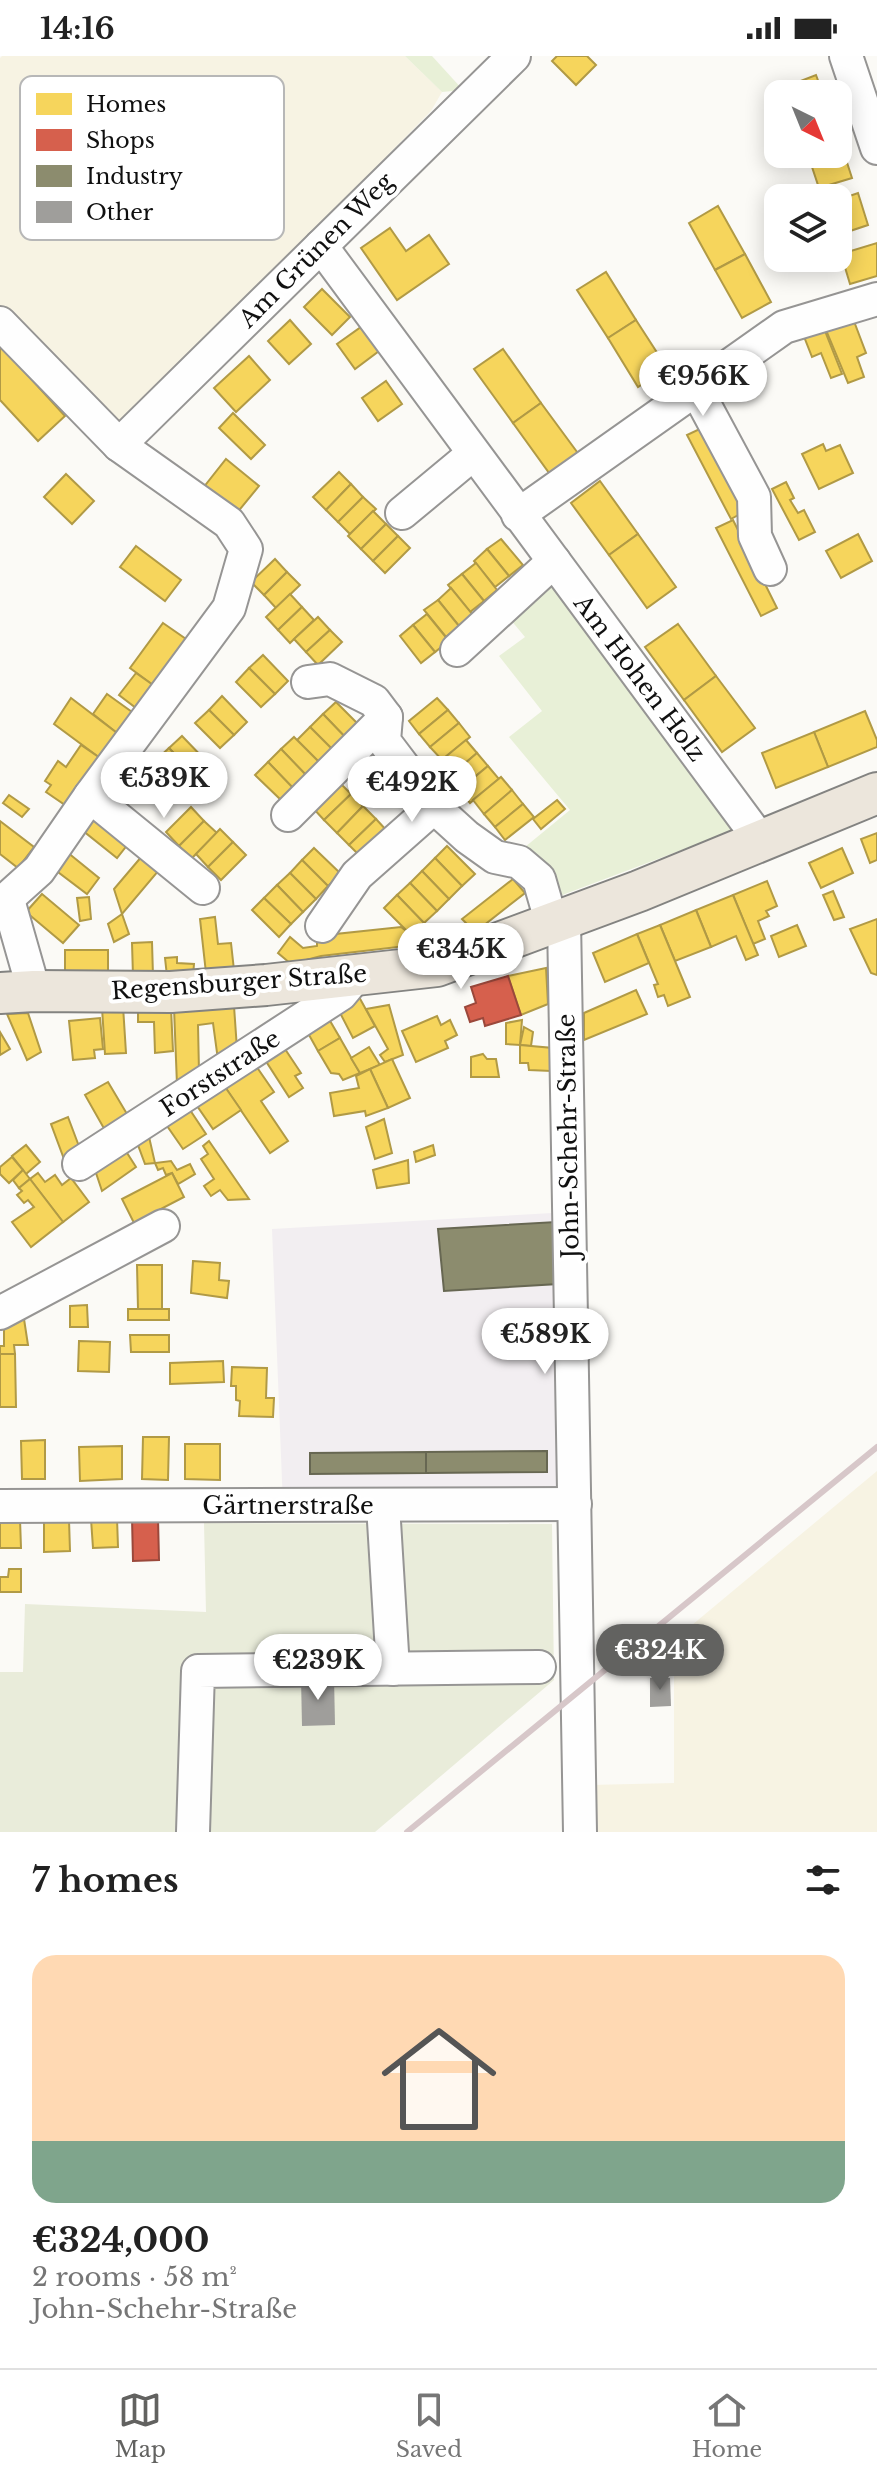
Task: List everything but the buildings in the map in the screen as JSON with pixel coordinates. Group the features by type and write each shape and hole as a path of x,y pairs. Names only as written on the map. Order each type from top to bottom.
{"main road":[{"name":"Regensburger Straße","path":"17,992 171,992 437,966 558,922 877,793"}],"street":[{"name":"Am Grünen Weg","path":"119,445 514,56"},
{"path":"846,56 877,148"},
{"name":"Am Hohen Holz","path":"321,246 761,841"},
{"path":"518,515 784,327 877,299"},
{"path":"0,323 119,445 229,523 246,549 229,608 39,870 4,902 17,992"},
{"path":"696,389 754,497 755,536 770,569"},
{"path":"402,513 473,454"},
{"path":"457,650 554,561"},
{"path":"288,815 386,717 374,701 330,679 308,682"},
{"name":"John-Schehr-Straße","path":"386,717 384,741 434,807 495,857 519,862 539,879 558,922 575,1504 580,1832"},
{"path":"90,796 203,888"},
{"path":"322,926 357,875 434,807"},
{"name":"Forststraße","path":"79,1164 341,994 356,976"},
{"path":"0,1313 163,1226"},
{"name":"Gärtnerstraße","path":"0,1506 575,1504"},
{"path":"383,1505 393,1669"},
{"path":"193,1832 198,1671 539,1667"}],"shaded area":[{"path":"405,56 442,92 431,111 129,418 116,422 107,418 0,306 0,58"},
{"path":"570,1212 575,1504 283,1506 272,1229"},
{"path":"877,1471 877,1832 590,1832 590,1785 674,1783 674,1640"}],"green space":[{"path":"405,56 432,56 463,90 442,92"},
{"path":"556,579 740,828 557,897 546,873 525,847 570,810 509,737 542,711 499,656 525,637 510,619"},
{"path":"204,1523 552,1524 554,1680 375,1832 0,1832 0,1672 23,1672 25,1604 206,1612"}],"railway":[{"path":"407,1832 877,1447"}]}
